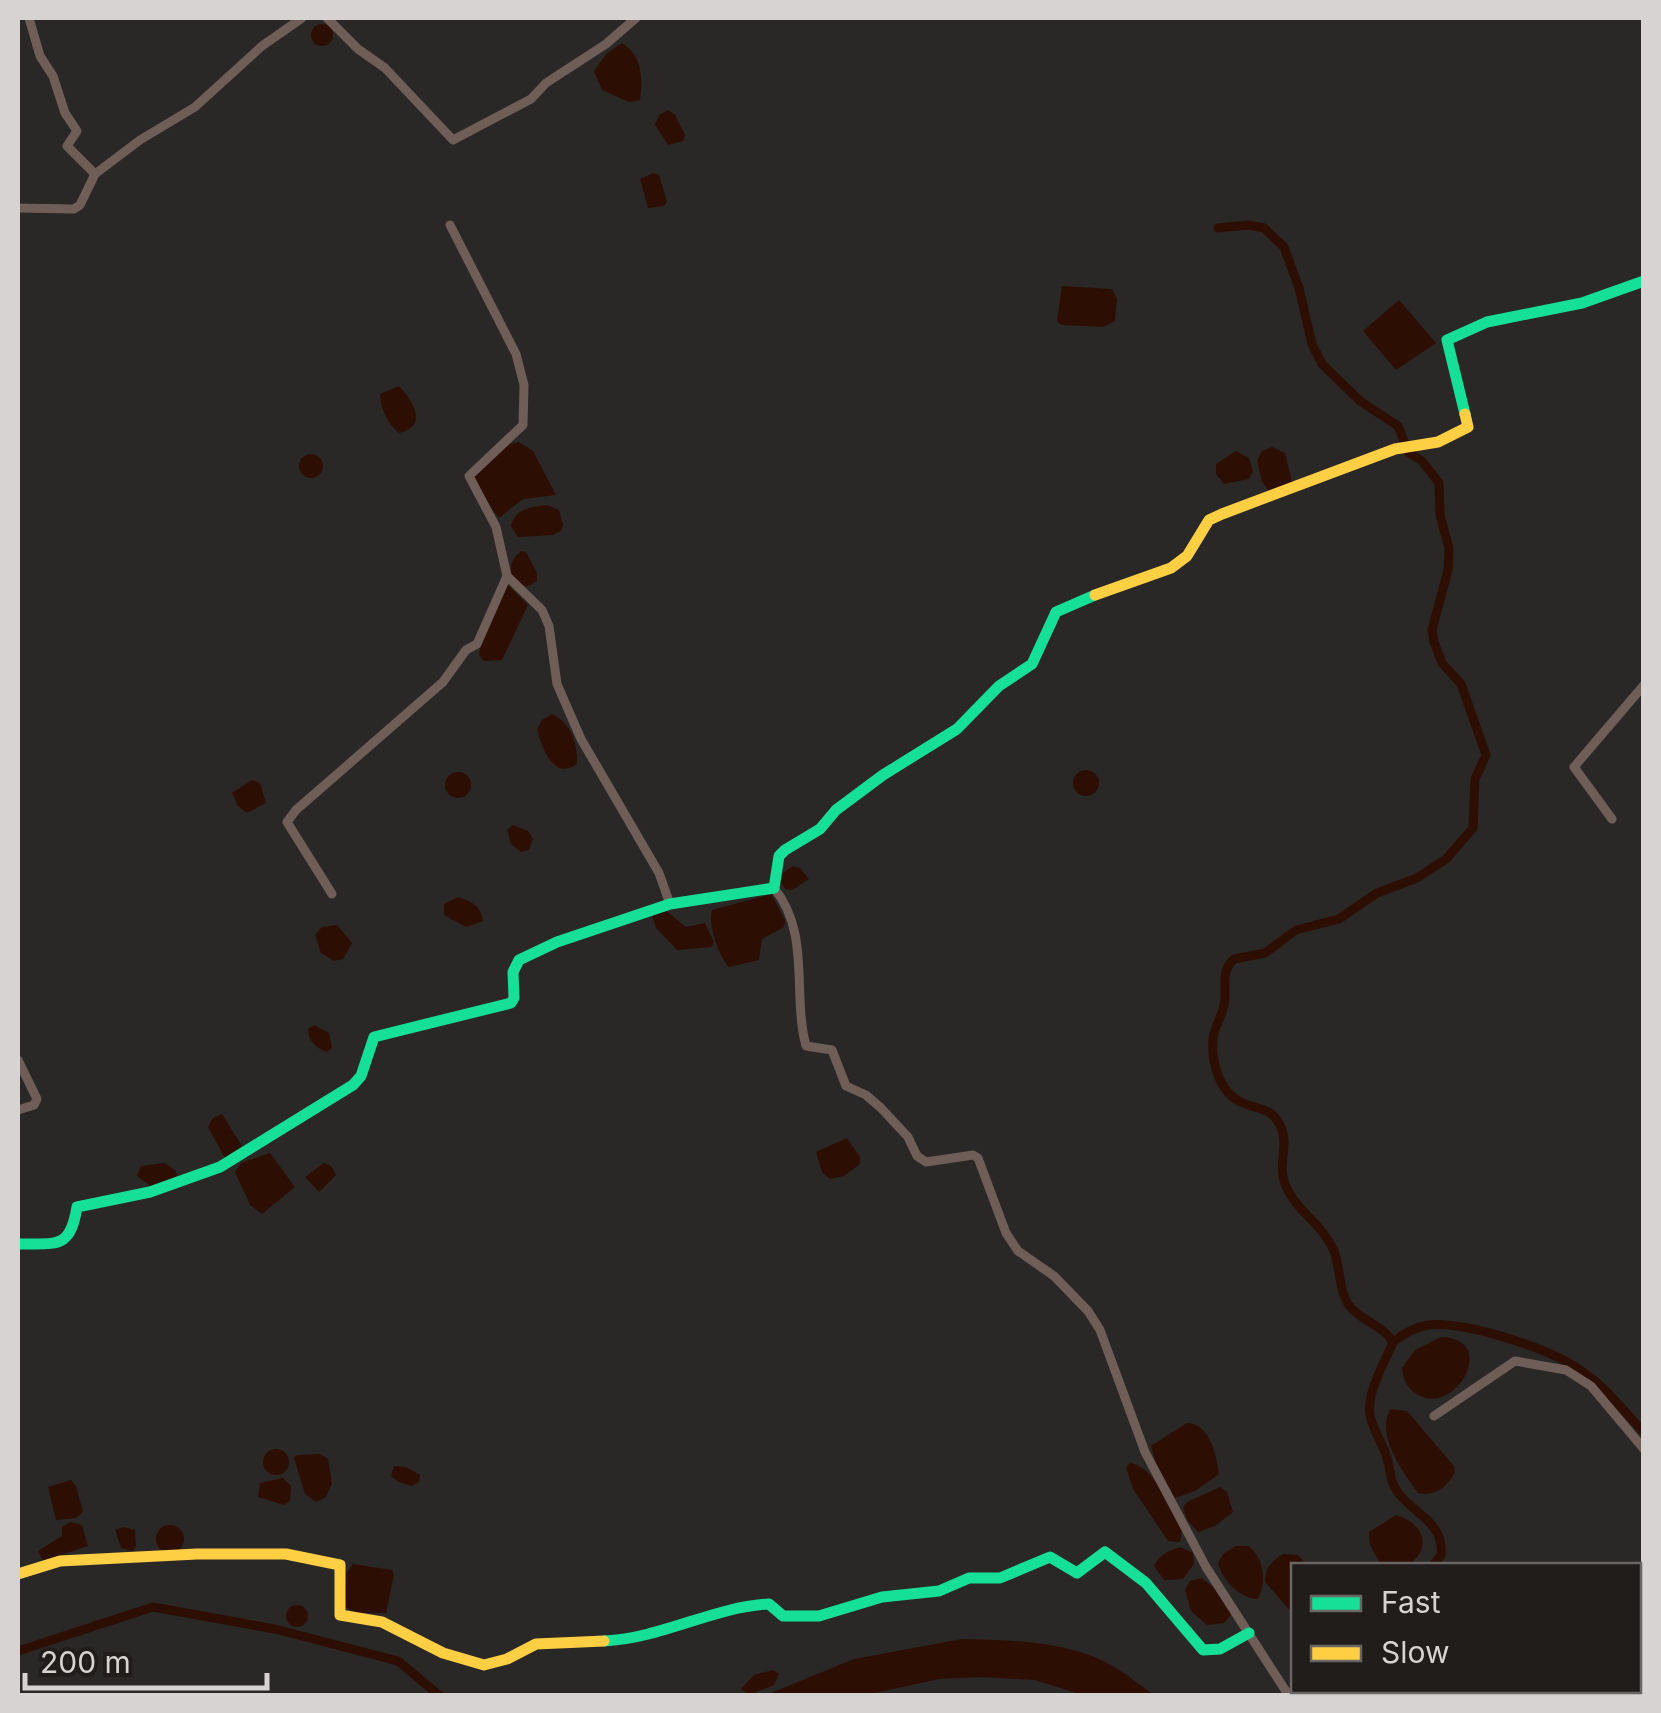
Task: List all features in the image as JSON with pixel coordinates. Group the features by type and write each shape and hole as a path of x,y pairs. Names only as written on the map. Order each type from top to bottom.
{"street":[{"path":"29,18 40,56 53,76 65,113 76,131 67,146 95,174"},
{"path":"18,208 74,209 80,205 95,174 140,140 195,107 262,46 302,18"},
{"path":"329,18 358,49 385,68 453,140 531,98 636,18"},
{"path":"450,224 516,354 524,385 523,426 469,476 496,527 507,576 542,610 549,626 557,684 569,712 658,873 670,904"},
{"path":"1289,1696 1206,1567 1145,1452 1094,1320 1054,1276 1018,1252 1006,1234 978,1158 973,1155 926,1162 871,1098 846,1086 832,1050 806,1046 796,934 783,899 774,888 779,856 820,829 836,810 869,784 957,729 999,686 1032,664 1056,612 1170,568 1187,556 1209,520 1222,514 1395,449 1438,442 1468,427 1447,340 1460,331 1496,319 1565,308 1616,294 1644,280"},
{"path":"332,894 287,822 443,682 466,650 478,644 507,576"},
{"path":"1612,819 1574,767 1644,685"},
{"path":"18,1244 41,1244 68,1236 73,1232 77,1207 150,1192 220,1168 353,1086 374,1037 453,1014 511,1003 513,972 519,960 608,922 670,904 774,888"},
{"path":"18,1060 37,1099 34,1105 18,1110"},
{"path":"1434,1416 1515,1361 1566,1370 1591,1386 1644,1449"},
{"path":"18,1574 75,1560 224,1553 309,1556 340,1566 340,1615 382,1622 443,1653 484,1665 508,1659 536,1644 636,1638 749,1606 769,1604 782,1616 820,1616 882,1597 939,1591 970,1578 1000,1578 1050,1558 1077,1573 1105,1552 1121,1559 1143,1578 1173,1619 1203,1650 1220,1648 1249,1633"}],"shaded area":[{"path":"318,24 326,24 333,35 326,46 318,46 311,39 311,31"},
{"path":"622,43 634,54 640,68 640,100 629,102 602,90 594,71 606,54"},
{"path":"668,110 685,135 683,141 668,145 655,125 659,115"},
{"path":"653,173 659,175 667,202 648,208 640,179"},
{"path":"1062,286 1112,289 1117,299 1115,321 1103,327 1061,325 1057,321"},
{"path":"1399,300 1436,343 1396,370 1363,331"},
{"path":"399,386 413,406 416,419 408,430 399,433 385,416 380,394"},
{"path":"519,442 533,451 556,495 523,499 499,518 472,477 507,445"},
{"path":"1272,447 1285,453 1292,482 1270,492 1262,482 1257,461 1262,451"},
{"path":"1236,451 1249,458 1253,471 1249,479 1224,484 1216,474 1216,464"},
{"path":"311,454 323,466 311,478 299,466"},
{"path":"547,505 559,510 561,531 518,537 511,526 516,515"},
{"path":"521,551 526,552 537,573 537,581 526,587 513,578 511,570"},
{"path":"507,584 528,605 502,660 484,661 479,655 481,645"},
{"path":"552,714 569,729 575,742 577,764 569,768 561,768 550,760 539,737 537,729 542,720"},
{"path":"1086,770 1095,774 1099,783 1095,792 1086,796 1077,792 1073,783 1077,774"},
{"path":"458,772 467,776 471,785 467,794 458,798 449,794 445,785 449,776"},
{"path":"252,780 260,783 266,803 247,813 232,793"},
{"path":"513,825 528,831 533,839 529,850 521,852 511,844 507,830"},
{"path":"793,866 809,879 792,890 785,889 781,882 784,872"},
{"path":"771,894 785,920 784,927 762,939 759,960 729,967 715,940 712,910"},
{"path":"458,897 475,905 483,921 466,927 444,915 444,904"},
{"path":"665,910 686,927 705,923 714,942 712,947 677,950 656,928 652,915"},
{"path":"337,925 352,943 343,959 334,961 321,953 315,935 322,927"},
{"path":"314,1025 329,1033 332,1048 327,1052 309,1037 308,1029"},
{"path":"222,1114 242,1146 225,1158 208,1127 213,1118"},
{"path":"847,1138 860,1157 860,1164 844,1176 830,1179 822,1172 816,1152"},
{"path":"270,1153 295,1187 262,1214 250,1205 235,1172 241,1163"},
{"path":"165,1163 177,1176 152,1187 137,1176 141,1166"},
{"path":"324,1163 336,1175 319,1192 305,1177"},
{"path":"1441,1337 1458,1341 1467,1349 1469,1361 1458,1386 1433,1399 1411,1390 1402,1368 1415,1350"},
{"path":"1391,1409 1407,1411 1454,1466 1455,1473 1440,1490 1418,1493 1398,1464 1386,1429"},
{"path":"1187,1423 1206,1434 1219,1474 1195,1491 1175,1498 1156,1464 1151,1446"},
{"path":"276,1449 285,1453 289,1462 285,1471 276,1475 267,1471 263,1462 267,1453"},
{"path":"320,1454 328,1459 332,1483 326,1497 316,1502 305,1494 294,1458"},
{"path":"1130,1463 1147,1472 1161,1490 1182,1530 1180,1542 1168,1541 1133,1489 1126,1467"},
{"path":"394,1466 420,1475 419,1482 412,1486 399,1482 391,1476"},
{"path":"283,1478 291,1486 290,1501 284,1505 258,1497 260,1483"},
{"path":"71,1480 83,1512 76,1518 56,1520 48,1487"},
{"path":"1220,1487 1227,1492 1233,1512 1215,1526 1198,1532 1187,1520 1183,1507"},
{"path":"1396,1515 1418,1529 1423,1543 1411,1563 1380,1563 1370,1545 1369,1532"},
{"path":"70,1522 82,1525 88,1546 43,1561 38,1551 62,1536 62,1527"},
{"path":"170,1525 180,1529 184,1539 180,1549 170,1553 160,1549 156,1539 160,1529"},
{"path":"115,1530 135,1530 133,1551 121,1548"},
{"path":"1236,1546 1249,1546 1261,1564 1258,1599 1238,1592 1220,1569 1218,1563 1223,1554"},
{"path":"1180,1547 1193,1553 1194,1564 1183,1579 1164,1580 1154,1566 1162,1556"},
{"path":"1283,1554 1298,1555 1305,1563 1291,1563 1291,1612 1265,1582 1266,1572"},
{"path":"353,1564 392,1570 386,1613 357,1613 343,1606 346,1574"},
{"path":"1201,1578 1227,1603 1231,1615 1224,1623 1207,1625 1191,1611 1185,1590 1190,1581"},
{"path":"297,1605 305,1608 305,1624 297,1627 289,1624 286,1616 289,1608"},
{"path":"962,1639 1041,1644 1080,1652 1116,1668 1154,1695 1083,1695 1035,1680 980,1677 939,1679 866,1695 766,1695 854,1659"},
{"path":"773,1670 779,1674 774,1685 749,1695 741,1689 754,1675"}],"waterway":[{"path":"1218,228 1264,228 1284,247 1299,288 1312,344 1322,364 1360,401 1398,426 1409,453 1422,461 1439,483 1440,515 1449,548 1448,570 1432,630 1434,642 1442,663 1461,684 1486,755 1475,779 1473,828 1446,859 1417,878 1377,893 1339,919 1296,930 1265,953 1234,959 1226,970 1225,1003 1213,1038 1213,1057 1222,1085 1235,1099 1269,1112 1280,1125 1285,1184 1295,1202 1329,1241 1347,1303 1393,1342 1373,1388 1370,1415 1396,1490 1438,1535 1441,1555 1435,1563"},
{"path":"1393,1342 1418,1327 1444,1325 1486,1332 1530,1346 1569,1363 1592,1379 1644,1432"},
{"path":"18,1651 153,1607 275,1629 398,1661 440,1696"}],"traffic: fast":[{"path":"1465,414 1447,340 1487,322 1582,303 1644,281"},
{"path":"18,1244 60,1241 70,1231 77,1207 150,1192 220,1167 353,1085 361,1076 374,1037 511,1003 513,972 519,960 557,942 670,904 774,888 779,856 785,850 820,829 836,810 883,775 957,729 999,686 1032,664 1056,612 1095,595"},
{"path":"604,1641 647,1634 748,1606 769,1604 783,1616 819,1616 882,1597 939,1591 969,1578 1000,1578 1050,1557 1077,1573 1105,1552 1146,1583 1203,1650 1220,1649 1249,1633"}],"traffic: slow":[{"path":"1095,595 1171,568 1187,556 1209,520 1395,449 1438,442 1468,427 1465,414"},
{"path":"18,1574 60,1561 286,1554 340,1565 340,1615 382,1622 443,1653 484,1665 507,1659 536,1644 604,1641"}]}
